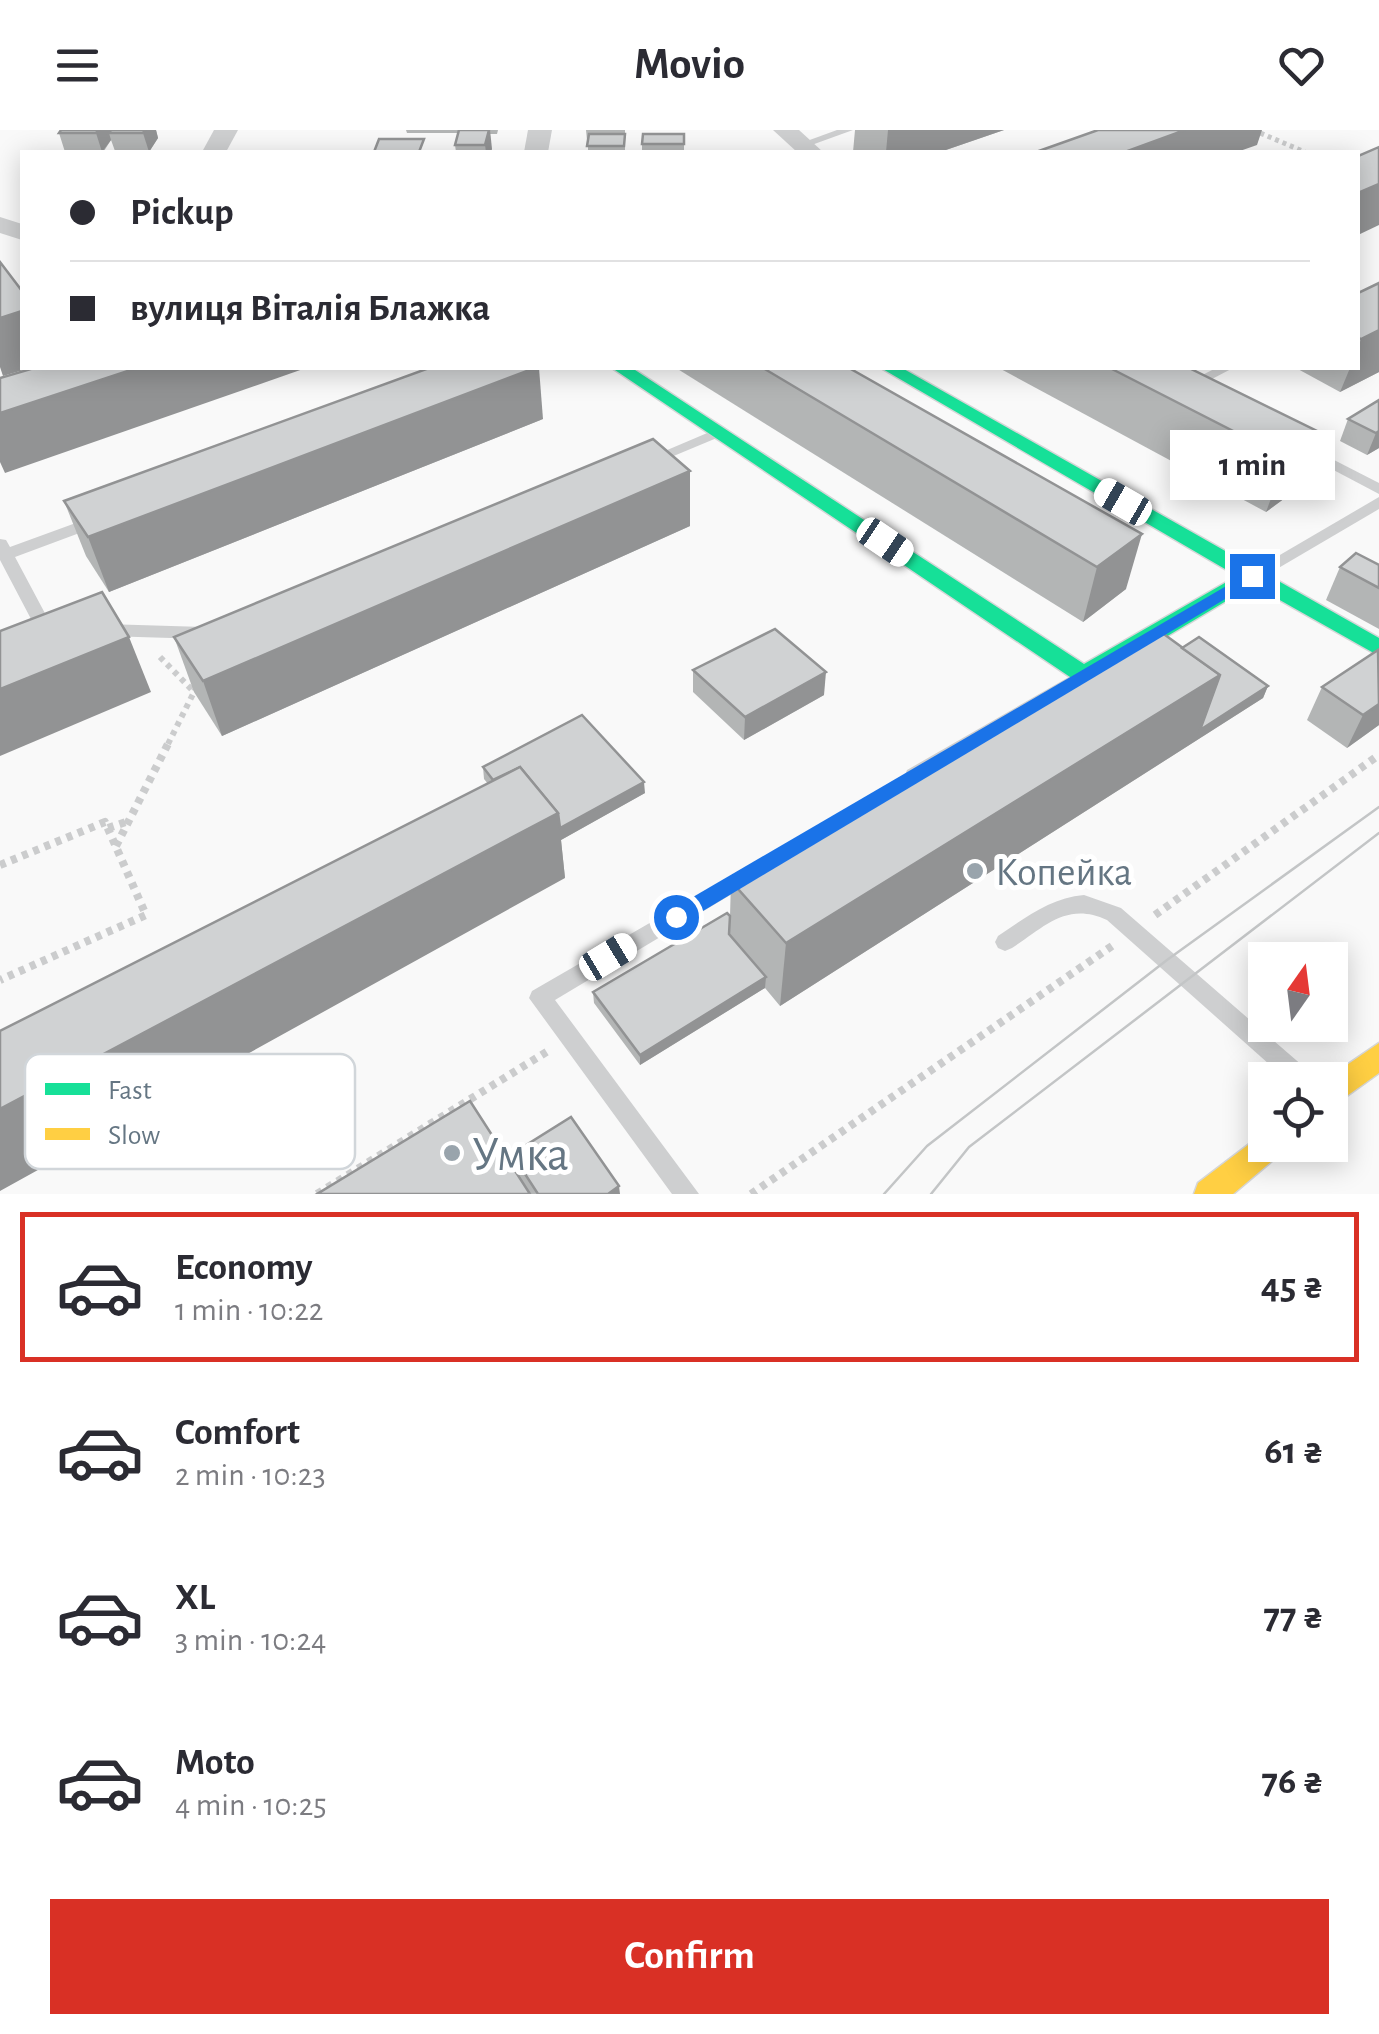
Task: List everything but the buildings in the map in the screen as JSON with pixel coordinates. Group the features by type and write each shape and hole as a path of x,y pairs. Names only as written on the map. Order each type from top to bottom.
{"main road":[{"path":"624,370 1084,675 1252,576"},
{"path":"893,370 1379,648"},
{"path":"1348,1080 1379,1056"},
{"path":"1209,1194 1248,1162"}],"lane":[{"path":"799,142 848,130"},
{"path":"1204,396 1180,384 1220,370"},
{"path":"628,470 720,432"},
{"path":"1274,433 1379,489"},
{"path":"1252,576 1379,502"},
{"path":"50,639 3,549 114,514"},
{"path":"90,631 216,632"},
{"path":"897,786 1084,675"},
{"path":"687,1194 540,998 761,866"},
{"path":"1004,942 1065,904 1097,903 1283,1062"}],"path":[{"path":"1254,130 1300,150"},
{"path":"134,631 194,692"},
{"path":"116,846 203,677"},
{"path":"751,1194 1134,931 1379,755"},
{"path":"108,828 128,821"},
{"path":"0,866 105,822 146,915 0,980"},
{"path":"317,1194 570,1038"}],"tram line":[{"path":"884,1194 927,1146 1167,960 1379,807"},
{"path":"931,1194 969,1147 1379,833"}],"traffic: fast":[{"path":"624,370 1084,675 1252,576"},
{"path":"893,370 1379,648"}],"traffic: slow":[{"path":"1348,1080 1379,1056"},
{"path":"1209,1194 1248,1162"}],"place":[{"name":"Копейка","path":"975,871"},
{"name":"Умка","path":"452,1153"}],"route":[{"path":"676,917 1252,576"}]}
